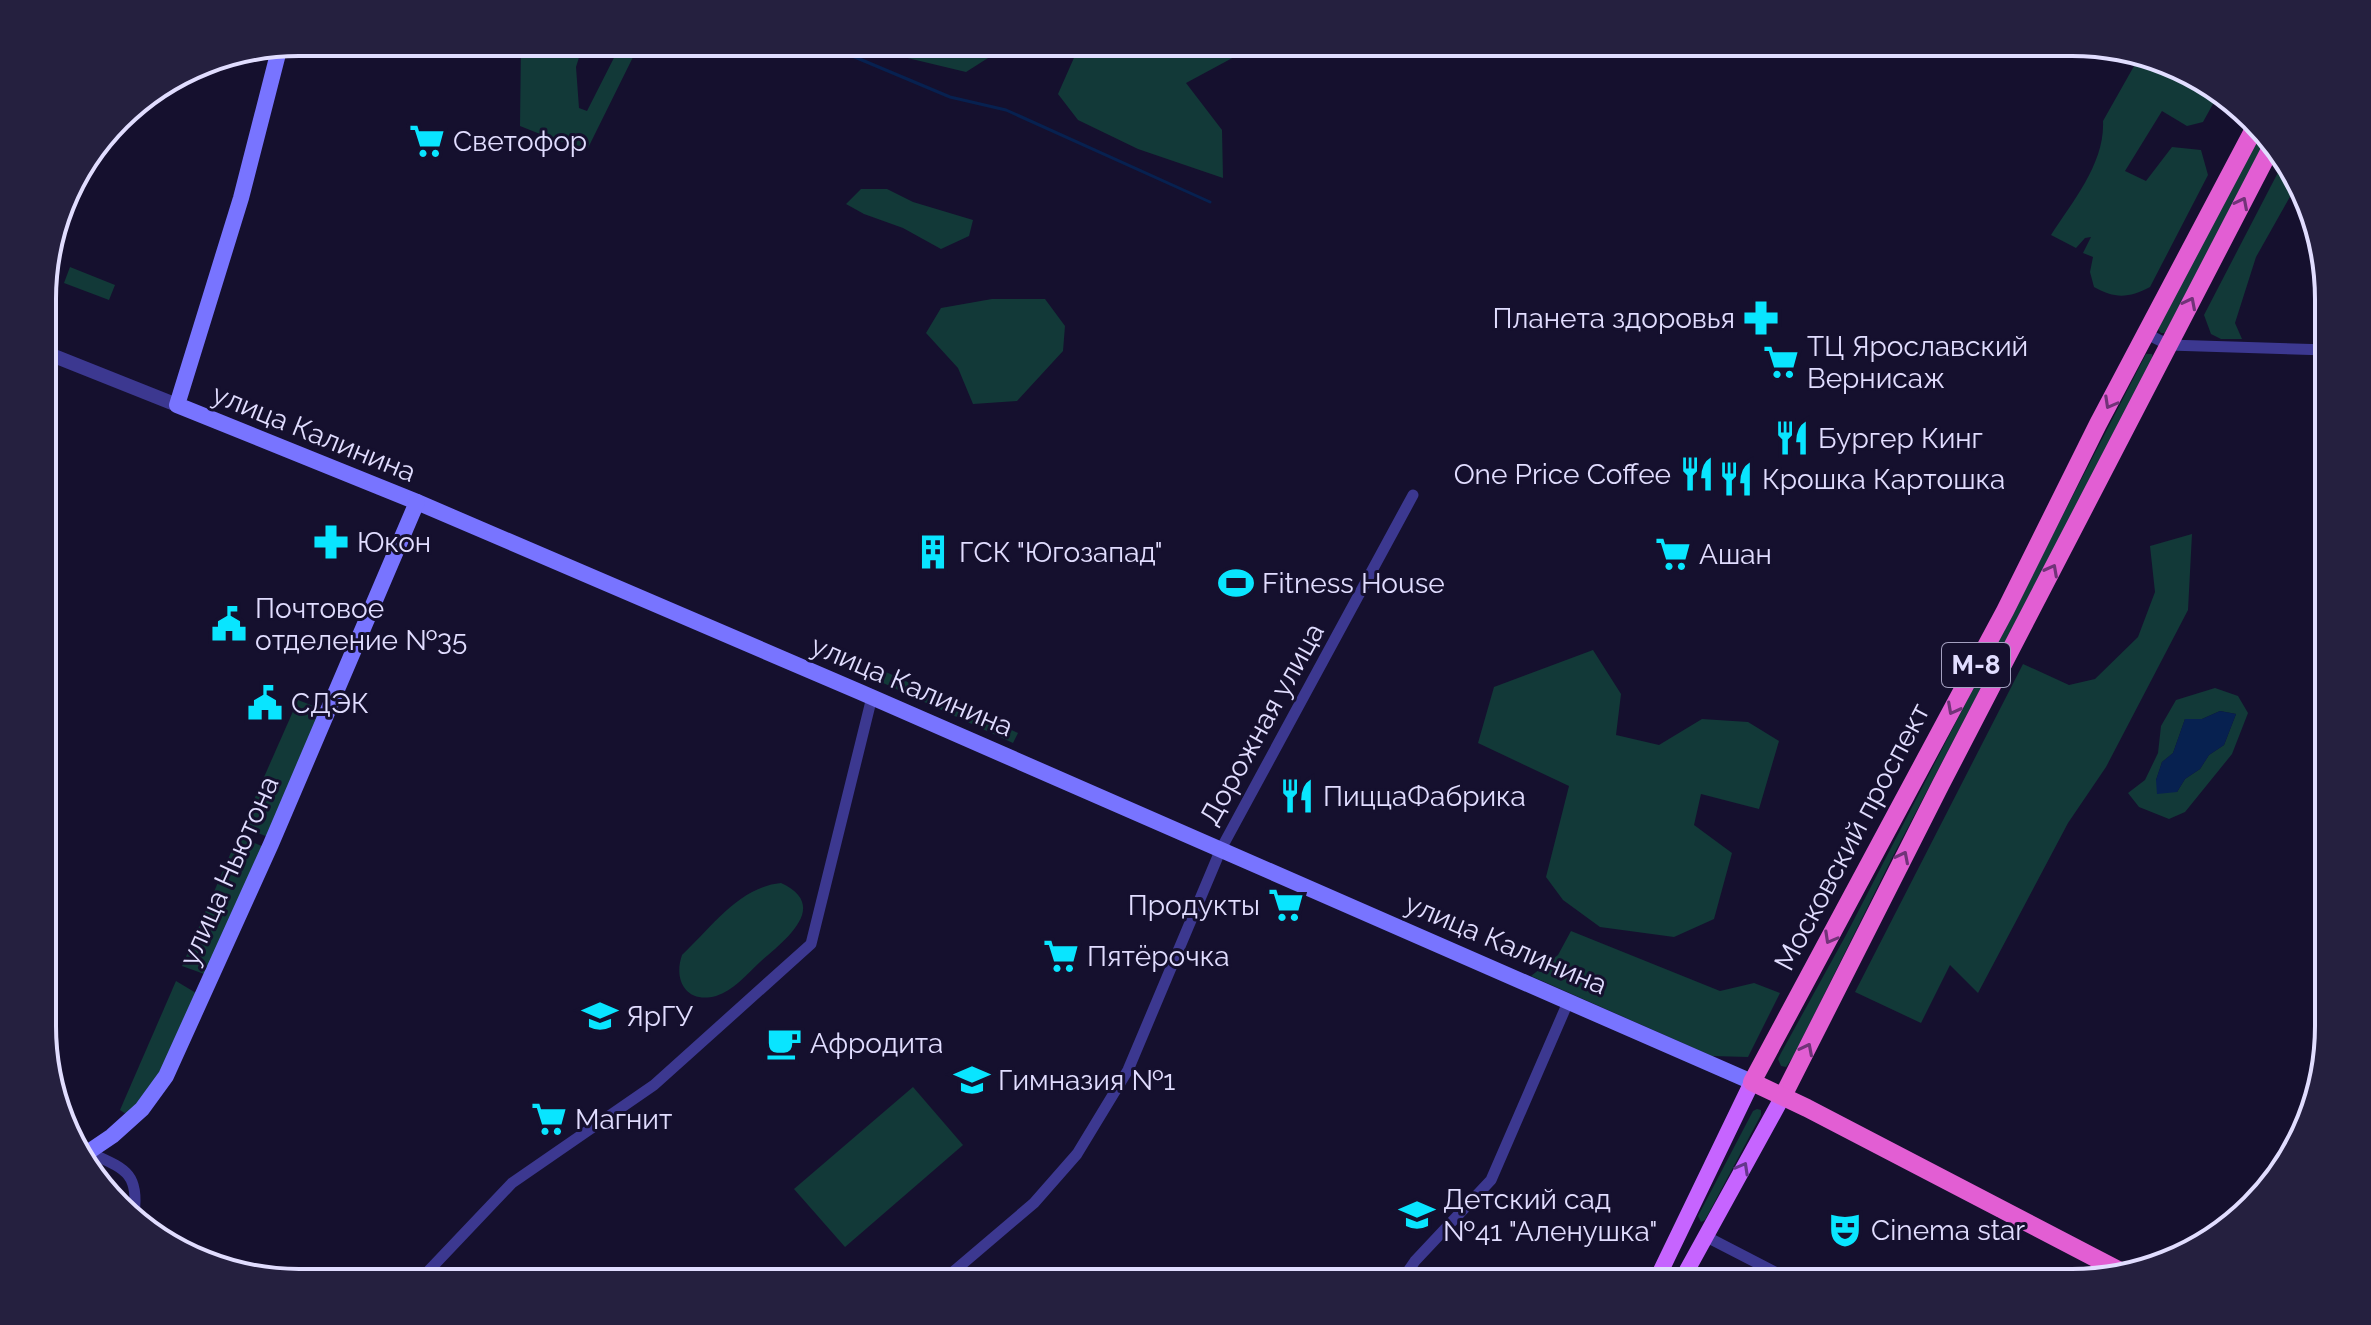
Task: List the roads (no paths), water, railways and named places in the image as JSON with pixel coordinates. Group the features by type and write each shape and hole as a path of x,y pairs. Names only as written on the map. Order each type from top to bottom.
{"highway":[{"name":"М-8","path":"2147,334 2251,135"},
{"name":"М-8","path":"2169,345 2267,155"},
{"name":"Московский проспект","path":"1752,1082 1976,665 2147,334"},
{"name":"Московский проспект","path":"1783,1096 2169,345"},
{"path":"1752,1082 2109,1265"}],"main road":[{"path":"177,405 241,198 277,58"},
{"name":"улица Калинина","path":"177,405 417,502 872,697 1752,1082"},
{"name":"улица Ньютона","path":"90,1150 112,1136 142,1109 166,1076 271,844 417,502"},
{"name":"Московский проспект","path":"1662,1268 1752,1082"},
{"name":"Московский проспект","path":"1687,1268 1783,1096"},
{"path":"1684,1225 1705,1236"},
{"path":"1664,1264 1669,1268"}],"street":[{"path":"2147,334 2169,345 2314,350"},
{"name":"улица Калинина","path":"56,357 177,405"},
{"name":"Дорожная улица","path":"957,1269 1034,1203 1077,1154 1128,1070 1221,849 1413,495"},
{"path":"430,1269 512,1183 654,1085 811,944 872,697"},
{"path":"1410,1268 1491,1180 1569,1000"},
{"name":"улица Ньютона","path":"95,1158 128,1171 136,1188 135,1205"},
{"path":"1705,1236 1767,1268"}],"water":[{"path":"2220,711 2236,714 2224,745 2185,779 2177,792 2157,794 2156,780 2162,762 2173,753 2185,719 2202,719"}],"waterway":[{"path":"854,57 950,97 1006,110 1210,202"}],"place":[{"name":"Светофор","path":"427,141"},
{"name":"Планета здоровья","path":"1761,318"},
{"name":"ТЦ Ярославский Вернисаж","path":"1781,362"},
{"name":"Бургер Кинг","path":"1792,438"},
{"name":"One Price Coffee","path":"1697,474"},
{"name":"Крошка Картошка","path":"1736,479"},
{"name":"Юкон","path":"331,542"},
{"name":"ГСК \"Югозапад\"","path":"933,552"},
{"name":"Ашан","path":"1673,554"},
{"name":"Fitness House","path":"1236,583"},
{"name":"Почтовое отделение №35","path":"229,624"},
{"name":"СДЭК","path":"265,703"},
{"name":"ПиццаФабрика","path":"1297,796"},
{"name":"Продукты","path":"1286,905"},
{"name":"Пятёрочка","path":"1061,956"},
{"name":"ЯрГУ","path":"600,1016"},
{"name":"Афродита","path":"784,1043"},
{"name":"Гимназия №1","path":"972,1080"},
{"name":"Магнит","path":"549,1119"},
{"name":"Детский сад №41 \"Аленушка\"","path":"1417,1215"},
{"name":"Cinema star","path":"1845,1230"}]}
